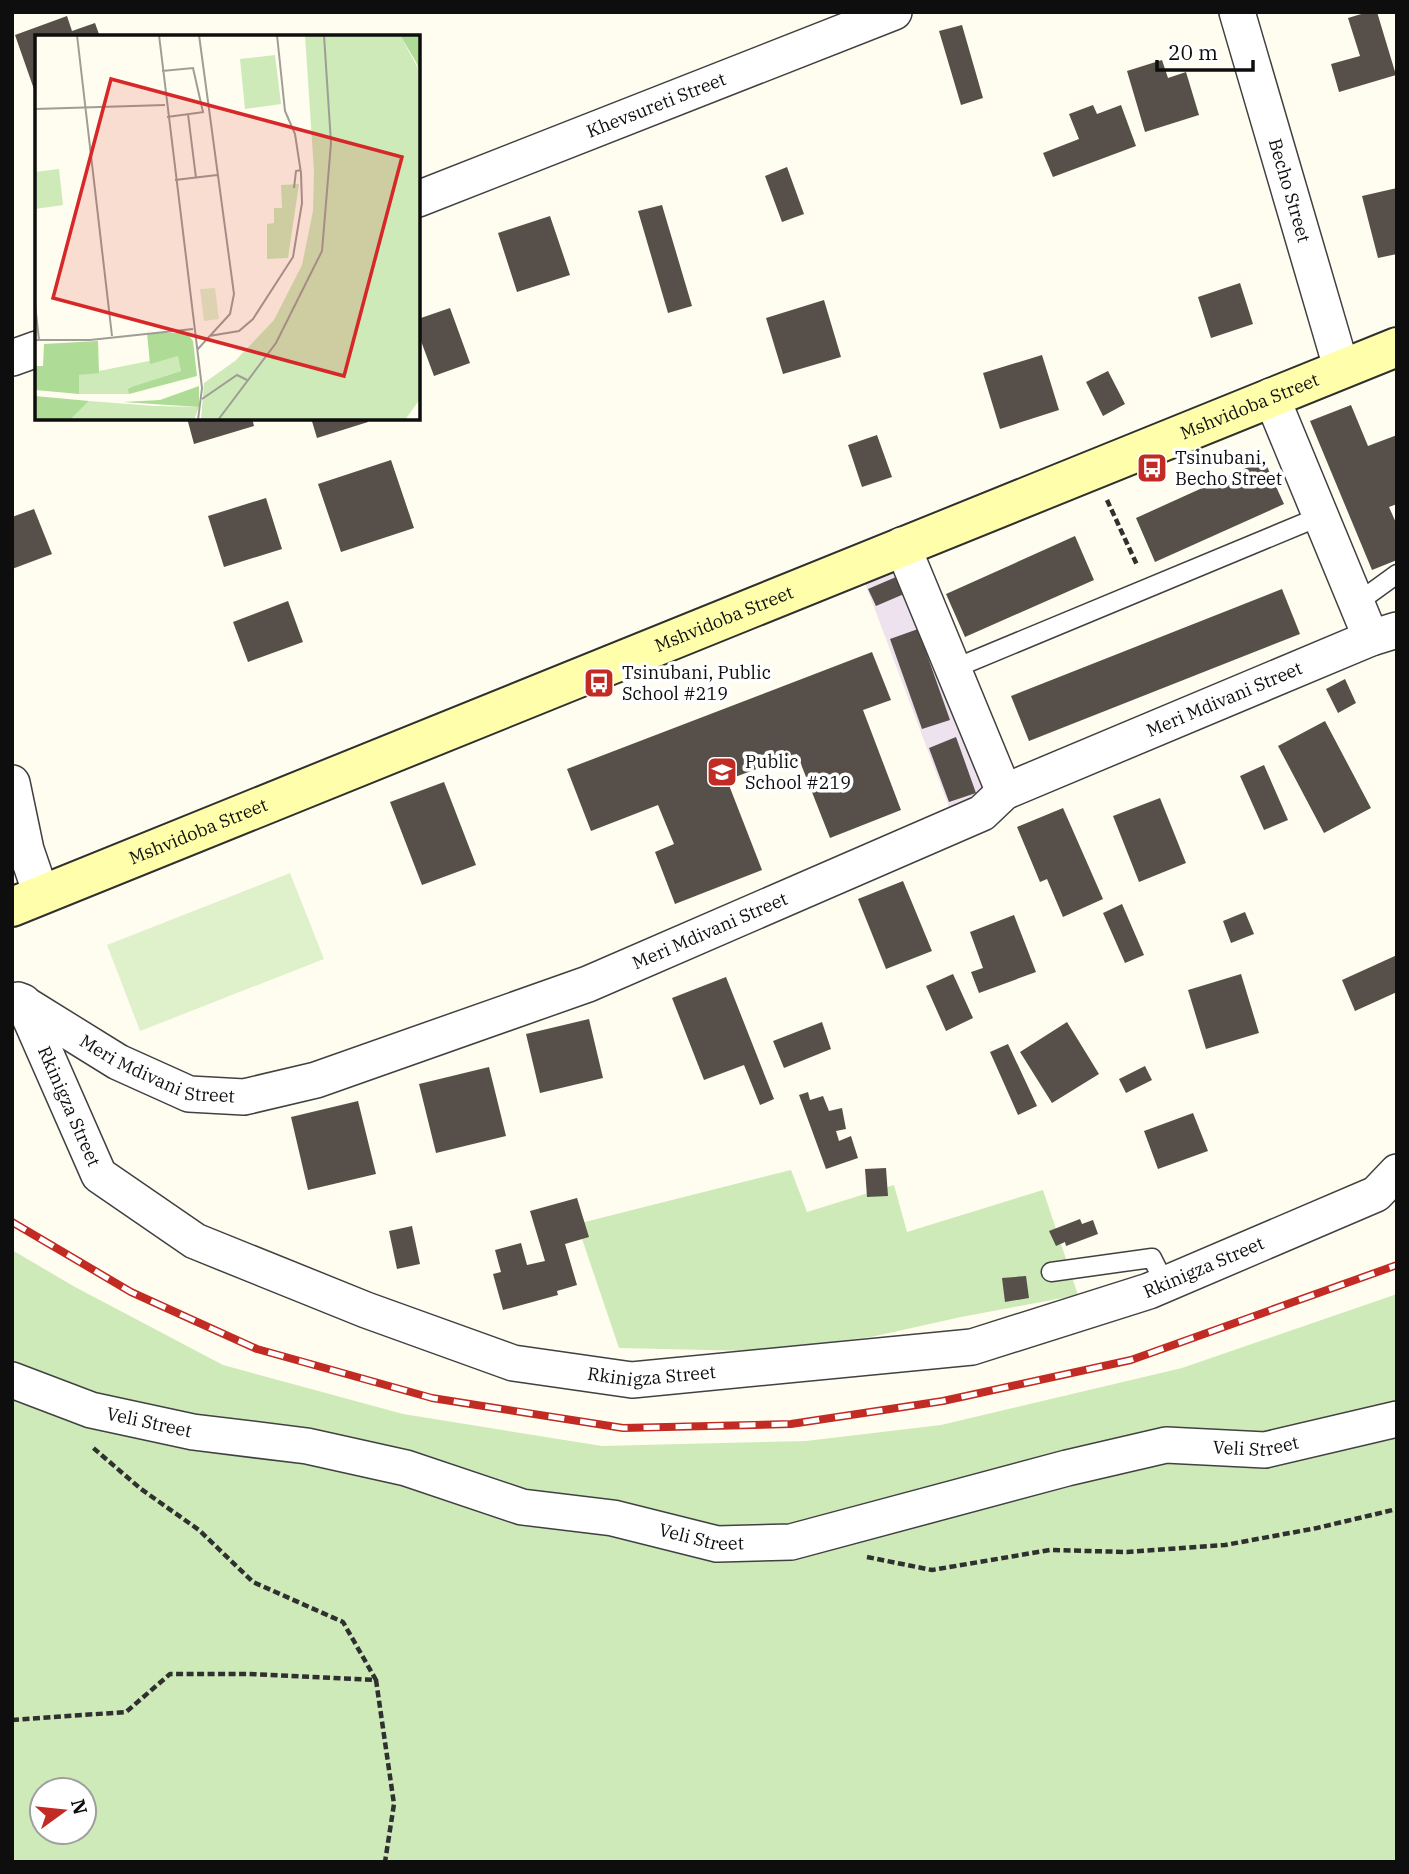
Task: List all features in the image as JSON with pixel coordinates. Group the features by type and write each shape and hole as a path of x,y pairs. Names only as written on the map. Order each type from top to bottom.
{"street":[{"name":"Khevsureti Street","path":"420,198 894,12"},
{"name":"Becho Street","path":"1237,12 1341,368"},
{"name":"Mshvidoba Street","path":"26,901 1397,346"},
{"path":"12,358 35,350"},
{"path":"1271,396 1357,603 1384,634"},
{"path":"902,545 1004,792"},
{"name":"Meri Mdivani Street","path":"18,1000 118,1062 189,1094 244,1097 316,1080 588,984 982,813 1004,792 1384,634"},
{"path":"12,783 26,850 26,901"},
{"name":"Rkinigza Street","path":"18,1000 99,1175 195,1241 366,1310 513,1363 632,1380 972,1347 1165,1284 1376,1194 1397,1172"},
{"name":"Veli Street","path":"12,1380 91,1410 193,1432 307,1446 405,1468 522,1507 613,1518 717,1544 791,1542 1067,1468 1167,1446 1265,1450 1397,1419"}],"lane":[{"path":"953,669 1321,516"},
{"path":"1357,603 1397,574"},
{"path":"1051,1272 1152,1258 1165,1284"}],"path":[{"path":"1093,468 1147,588"},
{"path":"63,1401 85,1440 141,1489 199,1530 253,1582 343,1622 376,1681 394,1804 385,1862"},
{"path":"855,1555 932,1570 1050,1550 1128,1552 1225,1545 1317,1528 1397,1509"},
{"path":"12,1720 125,1712 170,1674 249,1674 376,1681"}],"shaded area":[{"path":"899,569 986,794 952,815 865,583"}],"green space":[{"path":"290,873 324,959 140,1031 107,945"},
{"path":"791,1170 807,1212 894,1185 907,1232 1043,1190 1078,1295 871,1337 753,1351 619,1348 577,1224"},
{"path":"12,1250 75,1287 223,1365 403,1414 602,1446 806,1441 941,1425 1182,1368 1397,1294 1397,1862 12,1862"}],"building":[{"path":"1377,12 1396,75 1339,92 1331,64 1360,56 1348,18"},
{"path":"67,16 72,31 95,23 99,35 35,35 35,92 15,35"},
{"path":"962,25 983,98 961,105 939,31"},
{"path":"1162,60 1168,78 1186,72 1199,115 1145,132 1127,71"},
{"path":"1093,105 1097,114 1121,105 1136,146 1053,177 1043,153 1079,139 1069,114"},
{"path":"787,167 804,214 782,222 765,176"},
{"path":"1397,188 1397,254 1378,258 1362,196"},
{"path":"662,205 692,306 668,313 638,211"},
{"path":"550,216 570,275 517,292 498,233"},
{"path":"1240,283 1253,324 1211,338 1198,297"},
{"path":"824,300 841,357 783,374 766,318"},
{"path":"450,308 470,363 434,376 420,338 420,318"},
{"path":"1042,355 1059,410 1000,429 983,373"},
{"path":"1108,371 1125,404 1103,416 1086,382"},
{"path":"1351,405 1368,446 1397,435 1397,504 1389,507 1397,525 1397,560 1372,570 1310,421"},
{"path":"188,420 252,420 254,426 194,444"},
{"path":"312,420 368,420 368,422 317,438"},
{"path":"877,435 892,477 862,487 848,445"},
{"path":"391,460 414,528 341,552 318,484"},
{"path":"1264,460 1284,504 1155,562 1136,518"},
{"path":"266,498 282,549 224,567 208,516"},
{"path":"34,509 52,554 12,569 12,517"},
{"path":"1075,536 1094,580 965,637 946,594"},
{"path":"896,577 904,594 876,606 868,589"},
{"path":"1282,589 1300,634 1029,741 1011,696"},
{"path":"288,601 303,642 248,662 233,622"},
{"path":"918,629 950,720 922,729 890,639"},
{"path":"872,652 891,700 863,710 901,810 830,838 797,754 727,780 762,870 675,904 655,852 674,844 658,805 591,831 567,769"},
{"path":"1345,679 1356,703 1338,713 1326,689"},
{"path":"1325,721 1371,808 1324,833 1278,746"},
{"path":"956,737 976,793 949,802 929,748"},
{"path":"1264,765 1288,820 1264,830 1240,776"},
{"path":"444,782 476,865 422,885 390,802"},
{"path":"1160,798 1186,863 1139,882 1113,816"},
{"path":"1063,808 1103,899 1063,917 1047,879 1040,882 1017,827"},
{"path":"903,881 932,951 886,969 858,899"},
{"path":"1122,904 1144,955 1125,963 1103,913"},
{"path":"1245,912 1254,934 1231,943 1223,921"},
{"path":"1014,915 1036,972 979,993 971,972 983,968 970,932"},
{"path":"1397,955 1397,992 1355,1011 1342,980"},
{"path":"953,974 973,1018 946,1031 926,986"},
{"path":"1241,974 1259,1033 1206,1049 1188,990"},
{"path":"726,977 774,1099 760,1105 744,1065 704,1080 672,998"},
{"path":"589,1019 603,1078 540,1093 526,1034"},
{"path":"822,1022 831,1049 784,1068 773,1041"},
{"path":"1067,1022 1099,1074 1052,1103 1020,1052"},
{"path":"1008,1044 1037,1106 1018,1115 990,1052"},
{"path":"1145,1066 1152,1080 1126,1093 1119,1079"},
{"path":"489,1067 506,1136 436,1153 419,1084"},
{"path":"808,1092 810,1100 823,1096 829,1111 842,1108 846,1129 836,1131 839,1141 851,1136 858,1158 826,1169 799,1095"},
{"path":"358,1101 376,1174 308,1190 291,1117"},
{"path":"1193,1113 1208,1151 1158,1169 1144,1131"},
{"path":"886,1168 888,1196 867,1197 865,1169"},
{"path":"577,1198 589,1237 565,1244 577,1285 557,1291 558,1295 503,1310 493,1274 501,1272 495,1250 521,1243 527,1265 545,1261 530,1211"},
{"path":"1080,1219 1082,1224 1093,1220 1098,1234 1066,1246 1065,1242 1056,1246 1049,1231"},
{"path":"412,1226 420,1264 397,1269 389,1231"},
{"path":"1026,1276 1029,1298 1005,1302 1002,1278"}],"railway":[{"path":"12,1222 131,1292 257,1349 432,1398 623,1428 791,1424 943,1401 1131,1360 1397,1265"}],"place":[{"name":"Tsinubani, Becho Street","path":"1152,468"},
{"name":"Tsinubani, Public School #219","path":"599,683"},
{"name":"Public School #219","path":"722,772"}]}
